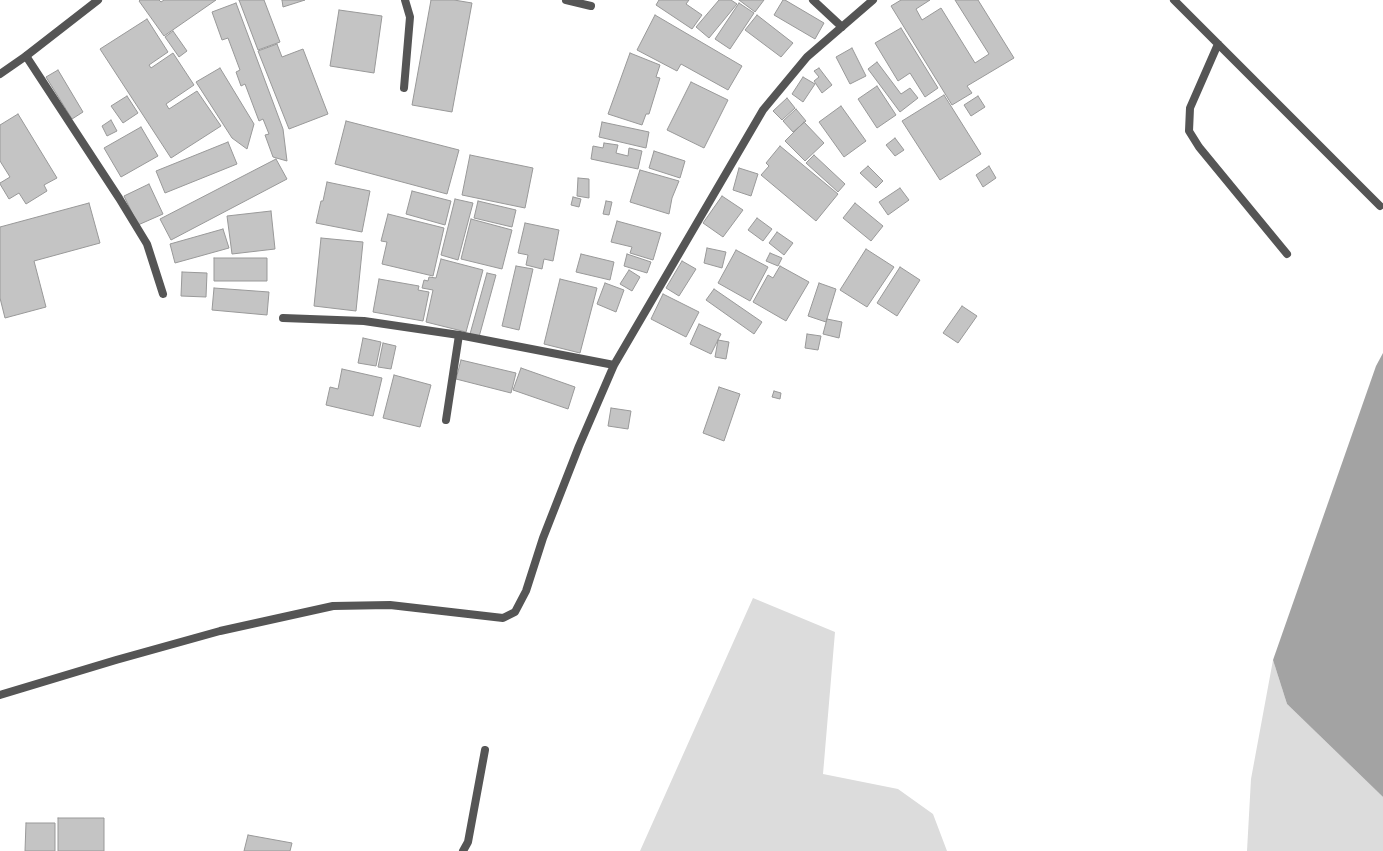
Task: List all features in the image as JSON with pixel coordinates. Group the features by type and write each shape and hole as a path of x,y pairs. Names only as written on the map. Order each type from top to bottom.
{"street":[{"path":"0,74 26,56 98,0"},
{"path":"404,88 410,18 405,0"},
{"path":"566,0 591,6"},
{"path":"813,0 842,27"},
{"path":"0,695 116,660 220,631 333,606 390,605 503,618 515,612 526,591 543,538 579,446 614,365 764,110 807,57 873,0"},
{"path":"1174,0 1380,206"},
{"path":"1218,44 1190,108 1189,131 1199,147 1287,254"},
{"path":"26,56 119,198 147,244 163,294"},
{"path":"283,318 364,321 459,335 614,365"},
{"path":"446,420 459,335"},
{"path":"463,851 468,842 485,750"}],"shaded area":[{"path":"1383,353 1383,797 1287,704 1273,660 1376,366"},
{"path":"753,598 835,632 823,774 898,789 933,814 947,851 640,851"},
{"path":"1273,660 1287,704 1383,797 1383,851 1247,851 1251,779"}],"building":[{"path":"159,0 161,2 164,0 216,0 164,36 139,1"},
{"path":"239,0 264,0 280,42 258,50"},
{"path":"282,0 305,0 283,7"},
{"path":"431,0 454,0 472,3 452,112 412,105"},
{"path":"659,0 689,0 686,4 702,15 692,29 656,5"},
{"path":"719,0 731,0 737,4 709,38 696,27"},
{"path":"739,0 764,0 755,12"},
{"path":"783,0 824,23 815,39 774,15"},
{"path":"901,0 930,0 916,9 922,20 941,8 975,63 989,54 955,0 978,0 1014,58 967,86 972,93 952,105 891,6"},
{"path":"236,3 283,129 287,161 273,157 265,135 269,134 263,119 259,121 245,84 241,86 236,72 240,70 228,38 222,40 212,12"},
{"path":"739,3 754,13 730,49 715,39"},
{"path":"339,10 382,16 374,73 330,66"},
{"path":"655,15 742,66 728,90 681,64 677,71 637,50"},
{"path":"757,15 793,43 781,57 745,30"},
{"path":"147,19 168,52 149,65 151,68 173,53 194,85 166,104 169,109 197,91 221,126 171,158 100,49"},
{"path":"901,28 938,88 925,97 910,73 898,81 875,43"},
{"path":"173,31 187,51 179,57 165,37"},
{"path":"277,44 282,57 303,49 328,114 289,129 258,51"},
{"path":"852,48 866,76 850,84 836,57"},
{"path":"630,53 660,65 656,77 660,78 649,114 646,114 642,125 608,114"},
{"path":"877,62 901,94 910,88 918,98 900,112 868,69"},
{"path":"220,68 254,124 247,149 232,138 196,82"},
{"path":"819,68 832,85 822,93 814,81 819,77 814,71"},
{"path":"58,70 83,112 72,119 46,77"},
{"path":"803,77 815,84 803,102 792,94"},
{"path":"691,82 728,100 704,148 667,130"},
{"path":"877,86 896,115 877,128 858,99"},
{"path":"944,95 981,154 940,180 902,121"},
{"path":"127,96 138,113 123,123 111,106"},
{"path":"978,96 985,107 971,116 964,105"},
{"path":"787,98 795,108 782,120 773,111"},
{"path":"841,106 866,141 844,157 819,122"},
{"path":"796,109 806,121 793,132 783,121"},
{"path":"18,114 57,178 44,185 47,191 26,204 19,193 9,199 0,184 10,177 0,161 0,125"},
{"path":"111,120 117,131 107,136 102,126"},
{"path":"346,121 459,150 447,194 335,164"},
{"path":"602,122 649,132 646,148 599,137"},
{"path":"804,122 824,143 805,161 785,141"},
{"path":"141,127 158,156 121,177 104,148"},
{"path":"895,138 904,150 895,156 886,145"},
{"path":"228,142 237,164 165,193 156,171"},
{"path":"604,143 618,145 616,153 628,156 629,148 642,151 638,169 591,159 593,146 603,148"},
{"path":"780,146 838,194 816,221 761,175 769,166 766,163"},
{"path":"654,151 685,161 680,178 649,168"},
{"path":"470,155 533,168 525,208 462,195"},
{"path":"814,155 845,184 838,192 806,163"},
{"path":"276,159 287,179 171,240 160,219"},
{"path":"868,166 883,181 876,188 860,173"},
{"path":"989,166 996,178 983,187 976,175"},
{"path":"739,168 758,174 751,196 733,190"},
{"path":"640,170 679,181 672,198 669,214 630,202"},
{"path":"578,178 589,179 589,198 577,196"},
{"path":"327,182 370,191 362,232 316,223"},
{"path":"149,184 163,214 138,225 124,196"},
{"path":"900,188 909,200 888,215 879,202"},
{"path":"412,191 451,201 445,225 406,214"},
{"path":"722,196 743,210 723,237 703,223"},
{"path":"573,197 581,199 579,207 571,205"},
{"path":"455,199 473,203 458,260 441,255"},
{"path":"478,201 516,210 512,227 474,218"},
{"path":"606,201 612,202 609,215 603,214"},
{"path":"89,203 100,243 34,261 46,307 5,318 0,298 0,227"},
{"path":"855,203 883,226 871,241 843,218"},
{"path":"271,211 275,249 232,254 227,216"},
{"path":"388,214 444,228 433,276 382,264 387,242 381,241"},
{"path":"757,218 772,229 763,241 748,230"},
{"path":"471,219 512,230 502,269 461,259"},
{"path":"617,221 661,233 653,260 630,253 632,247 611,242"},
{"path":"525,223 559,230 553,261 544,259 542,269 526,265 528,255 518,253"},
{"path":"223,229 229,248 175,263 170,244"},
{"path":"777,232 793,243 784,255 769,243"},
{"path":"321,238 363,242 356,311 314,306"},
{"path":"707,248 726,252 722,268 704,263"},
{"path":"866,249 894,267 867,307 840,290"},
{"path":"736,250 768,267 750,301 718,283"},
{"path":"770,253 782,258 778,266 766,261"},
{"path":"581,254 614,262 610,280 576,272"},
{"path":"627,254 651,262 647,273 624,266"},
{"path":"214,258 267,258 267,281 214,281"},
{"path":"441,259 483,270 466,332 426,322 433,290 422,288 424,280 428,281 429,277 436,278"},
{"path":"682,261 696,269 679,296 666,288"},
{"path":"516,266 533,269 519,330 502,326"},
{"path":"780,266 809,282 786,321 753,302 768,275 773,278"},
{"path":"900,267 920,280 897,316 877,303"},
{"path":"629,270 640,277 632,291 620,284"},
{"path":"182,272 207,273 206,297 181,296"},
{"path":"487,273 496,275 479,337 470,334"},
{"path":"379,279 419,286 418,290 429,292 423,321 373,312"},
{"path":"560,279 597,288 580,353 544,344"},
{"path":"605,283 624,290 616,312 597,304"},
{"path":"819,283 836,289 826,322 808,316"},
{"path":"214,288 269,292 267,315 212,310"},
{"path":"714,289 762,322 754,334 706,300"},
{"path":"663,294 699,312 686,337 651,319"},
{"path":"962,306 977,316 958,343 943,333"},
{"path":"827,319 842,322 839,338 823,334"},
{"path":"699,324 721,334 711,354 690,344"},
{"path":"807,334 821,336 818,350 805,348"},
{"path":"363,338 381,342 376,366 358,363"},
{"path":"718,340 729,342 726,359 715,357"},
{"path":"383,343 396,346 391,369 378,367"},
{"path":"461,360 516,373 511,393 456,379"},
{"path":"521,368 575,387 568,409 513,390"},
{"path":"342,369 382,378 373,416 326,405 330,387 338,389"},
{"path":"394,375 431,385 420,427 383,418"},
{"path":"719,387 740,394 724,441 703,433"},
{"path":"774,391 781,393 780,399 772,397"},
{"path":"611,408 631,411 628,429 608,426"},
{"path":"58,818 104,818 104,851 58,851"},
{"path":"26,823 55,823 55,851 25,851"},
{"path":"248,835 292,843 290,851 244,851"}]}
